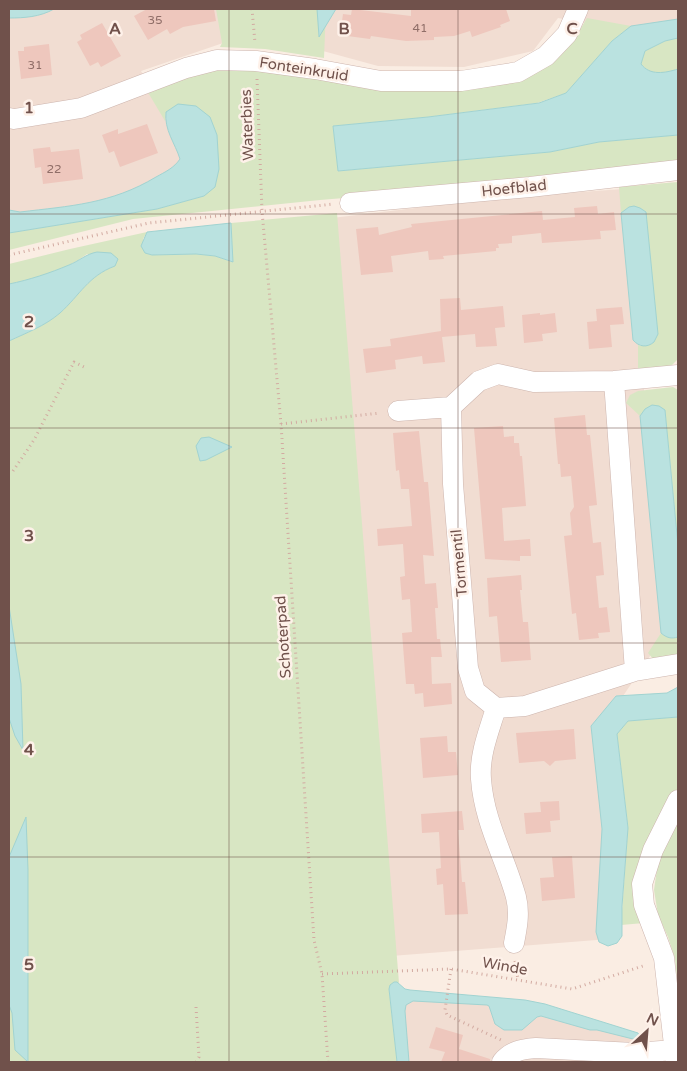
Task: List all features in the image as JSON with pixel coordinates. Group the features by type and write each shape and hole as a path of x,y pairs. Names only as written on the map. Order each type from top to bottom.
{"street":[{"name":"Fonteinkruid","path":"9,118 14,119 81,108 186,68 217,60 256,61 382,81 461,81 518,72 546,56 567,34 578,9"},
{"name":"Hoefblad","path":"350,203 530,187 678,170"},
{"path":"398,412 450,407 479,381 498,374 534,382 614,382 678,375"},
{"path":"614,382 635,671"},
{"name":"Tormentil","path":"450,407 453,484 468,668 474,691 496,708"},
{"path":"514,943 518,919 516,898 490,826 481,779 482,757 496,708 525,706 635,671 678,664"},
{"path":"507,1057 523,1049 536,1048 676,1056 664,958 644,905 642,884 653,850 678,800"}],"path":[{"name":"Waterbies","path":"252,9 262,211"},
{"path":"9,255 149,223 350,203"},
{"name":"Schoterpad","path":"262,211 281,424 314,940 322,974 328,1062"},
{"path":"14,471 34,440 74,362 86,368"},
{"path":"281,424 398,412"},
{"name":"Winde","path":"322,974 451,969 572,989 664,958"},
{"path":"451,969 445,1010 446,1015 499,1038 507,1057"},
{"path":"196,1007 199,1057 196,1062"}],"shaded area":[{"path":"39,9 222,9 226,42 141,71 177,136 187,160 140,193 94,207 9,216 9,11"},
{"path":"333,9 678,9 678,27 647,34 558,18 533,51 464,67 378,66 312,48"},
{"path":"623,189 669,628 600,730 609,939 391,956 332,218 499,198"},
{"path":"397,994 496,1003 634,1035 651,1062 402,1062"}],"green space":[{"path":"216,9 326,9 324,58 265,49 220,47 222,43"},
{"path":"587,18 631,26 612,41 566,93 537,103 428,117 333,126 338,171 550,152 599,142 678,135 678,166 133,219 9,250 9,233 157,209 204,196 166,112 165,121 146,89 211,68 478,84 575,38"},
{"path":"678,38 678,69 658,73 649,71 641,64 645,51 665,41"},
{"path":"678,182 677,360 670,367 638,370 638,345 642,346 629,207 621,213 619,187"},
{"path":"337,213 399,983 397,982 389,989 397,1062 9,1062 9,341 54,318 85,286 98,275 115,266 87,254 70,265 50,273 9,284 9,264 147,232 143,239 145,253 152,255 196,254 215,256 232,262 231,223"},
{"path":"673,387 678,390 678,545 665,411 643,412 640,416 626,403 630,395 638,391"},
{"path":"661,633 669,637 678,637 678,660 654,660 648,653"},
{"path":"678,717 678,787 647,852 644,923 621,925 628,828 617,734 628,721"},
{"path":"678,816 678,988 675,959 658,915 654,890 658,862"}],"water":[{"path":"9,9 54,9 38,15 9,18"},
{"path":"317,9 336,9 319,37 319,36"},
{"path":"678,19 678,38 665,41 645,51 641,64 653,72 678,69 678,135 599,142 550,152 338,171 333,126 428,117 539,103 566,93 612,41 631,26"},
{"path":"178,104 196,106 210,117 217,135 219,169 215,187 204,196 157,209 9,233 9,210 20,212 56,208 106,198 139,186 172,167 180,159 168,131 166,112"},
{"path":"634,206 646,212 658,334 654,342 646,346 638,344 633,340 621,213"},
{"path":"231,223 233,262 215,256 196,254 152,255 145,253 141,246 147,232"},
{"path":"97,252 111,253 118,259 115,266 98,275 85,286 54,318 9,341 9,284 54,271"},
{"path":"652,405 659,406 665,410 678,545 678,637 673,638 661,633 640,416 645,409"},
{"path":"209,437 232,447 200,461 196,446 201,438"},
{"path":"9,606 21,684 23,750 15,736 9,718"},
{"path":"678,687 678,717 628,721 617,734 628,828 622,906 622,936 617,943 608,946 599,942 596,932 602,829 591,726 616,696 667,693"},
{"path":"26,817 28,870 28,1062 15,1050 12,1013 9,1005 9,857"},
{"path":"394,982 410,990 525,1000 545,1004 638,1033 639,1035 638,1039 633,1039 590,1030 541,1016 537,1017 522,1030 504,1030 495,1024 487,1005 413,1001 406,1005 405,1011 409,1062 397,1062 389,989 390,985"}],"building":[{"path":"147,9 214,9 216,21 183,27 170,34 167,29 148,40 134,16"},
{"path":"352,9 411,16 411,9 506,9 510,21 500,25 501,27 472,37 470,31 454,36 434,37 434,40 406,41 371,36 370,39 340,35 343,14 351,15"},
{"path":"102,23 121,56 101,67 98,62 90,66 77,42 82,39 80,35"},
{"path":"49,44 52,75 21,79 18,51 24,51 24,47"},
{"path":"147,124 158,153 120,167 114,151 109,153 102,135 118,129 118,134"},
{"path":"50,147 51,152 79,149 83,179 43,184 41,167 35,168 33,149"},
{"path":"597,206 598,214 614,212 616,230 600,231 601,239 542,243 541,233 512,236 512,243 498,244 499,248 496,248 496,251 443,256 444,259 429,260 428,251 391,256 393,272 361,275 356,229 378,227 379,235 412,227 411,224 542,211 543,220 575,217 574,208"},
{"path":"460,298 461,310 503,306 505,327 495,328 497,346 476,347 475,334 442,337 445,362 423,364 422,356 395,360 396,369 366,373 363,349 391,346 390,339 441,331 440,299"},
{"path":"622,307 624,324 610,325 612,347 589,349 587,322 597,321 596,309"},
{"path":"540,313 540,315 555,313 557,332 542,334 543,341 524,343 522,315"},
{"path":"585,415 587,435 590,435 597,505 589,506 593,543 601,542 604,575 596,576 599,608 607,607 610,632 598,633 599,638 579,640 576,613 572,614 564,536 572,535 570,513 574,507 571,476 561,477 554,418"},
{"path":"503,426 504,437 514,436 514,443 519,443 520,456 522,456 526,506 502,508 504,541 530,539 531,556 520,556 520,561 485,559 474,428"},
{"path":"419,431 424,482 428,482 434,556 423,555 425,584 436,583 438,608 435,608 437,639 440,639 442,657 431,657 432,684 451,683 452,704 424,707 423,693 415,694 414,684 406,684 402,633 412,632 410,599 402,600 400,577 405,576 403,544 378,546 377,529 412,526 409,489 401,489 399,470 396,471 393,433"},
{"path":"521,575 522,590 520,590 523,622 528,622 531,660 501,662 497,616 489,617 487,578"},
{"path":"574,729 576,759 555,761 550,766 544,761 519,763 516,733"},
{"path":"447,736 448,752 456,752 458,775 423,778 420,738"},
{"path":"559,801 560,820 550,821 551,832 526,834 524,813 541,812 540,802"},
{"path":"462,811 464,830 458,830 462,882 465,882 468,914 445,915 443,884 437,885 436,869 441,868 439,832 422,833 421,814"},
{"path":"572,856 575,898 542,901 540,878 554,877 552,857"},
{"path":"436,1027 463,1035 459,1049 490,1059 490,1062 441,1062 445,1052 429,1048"}]}
